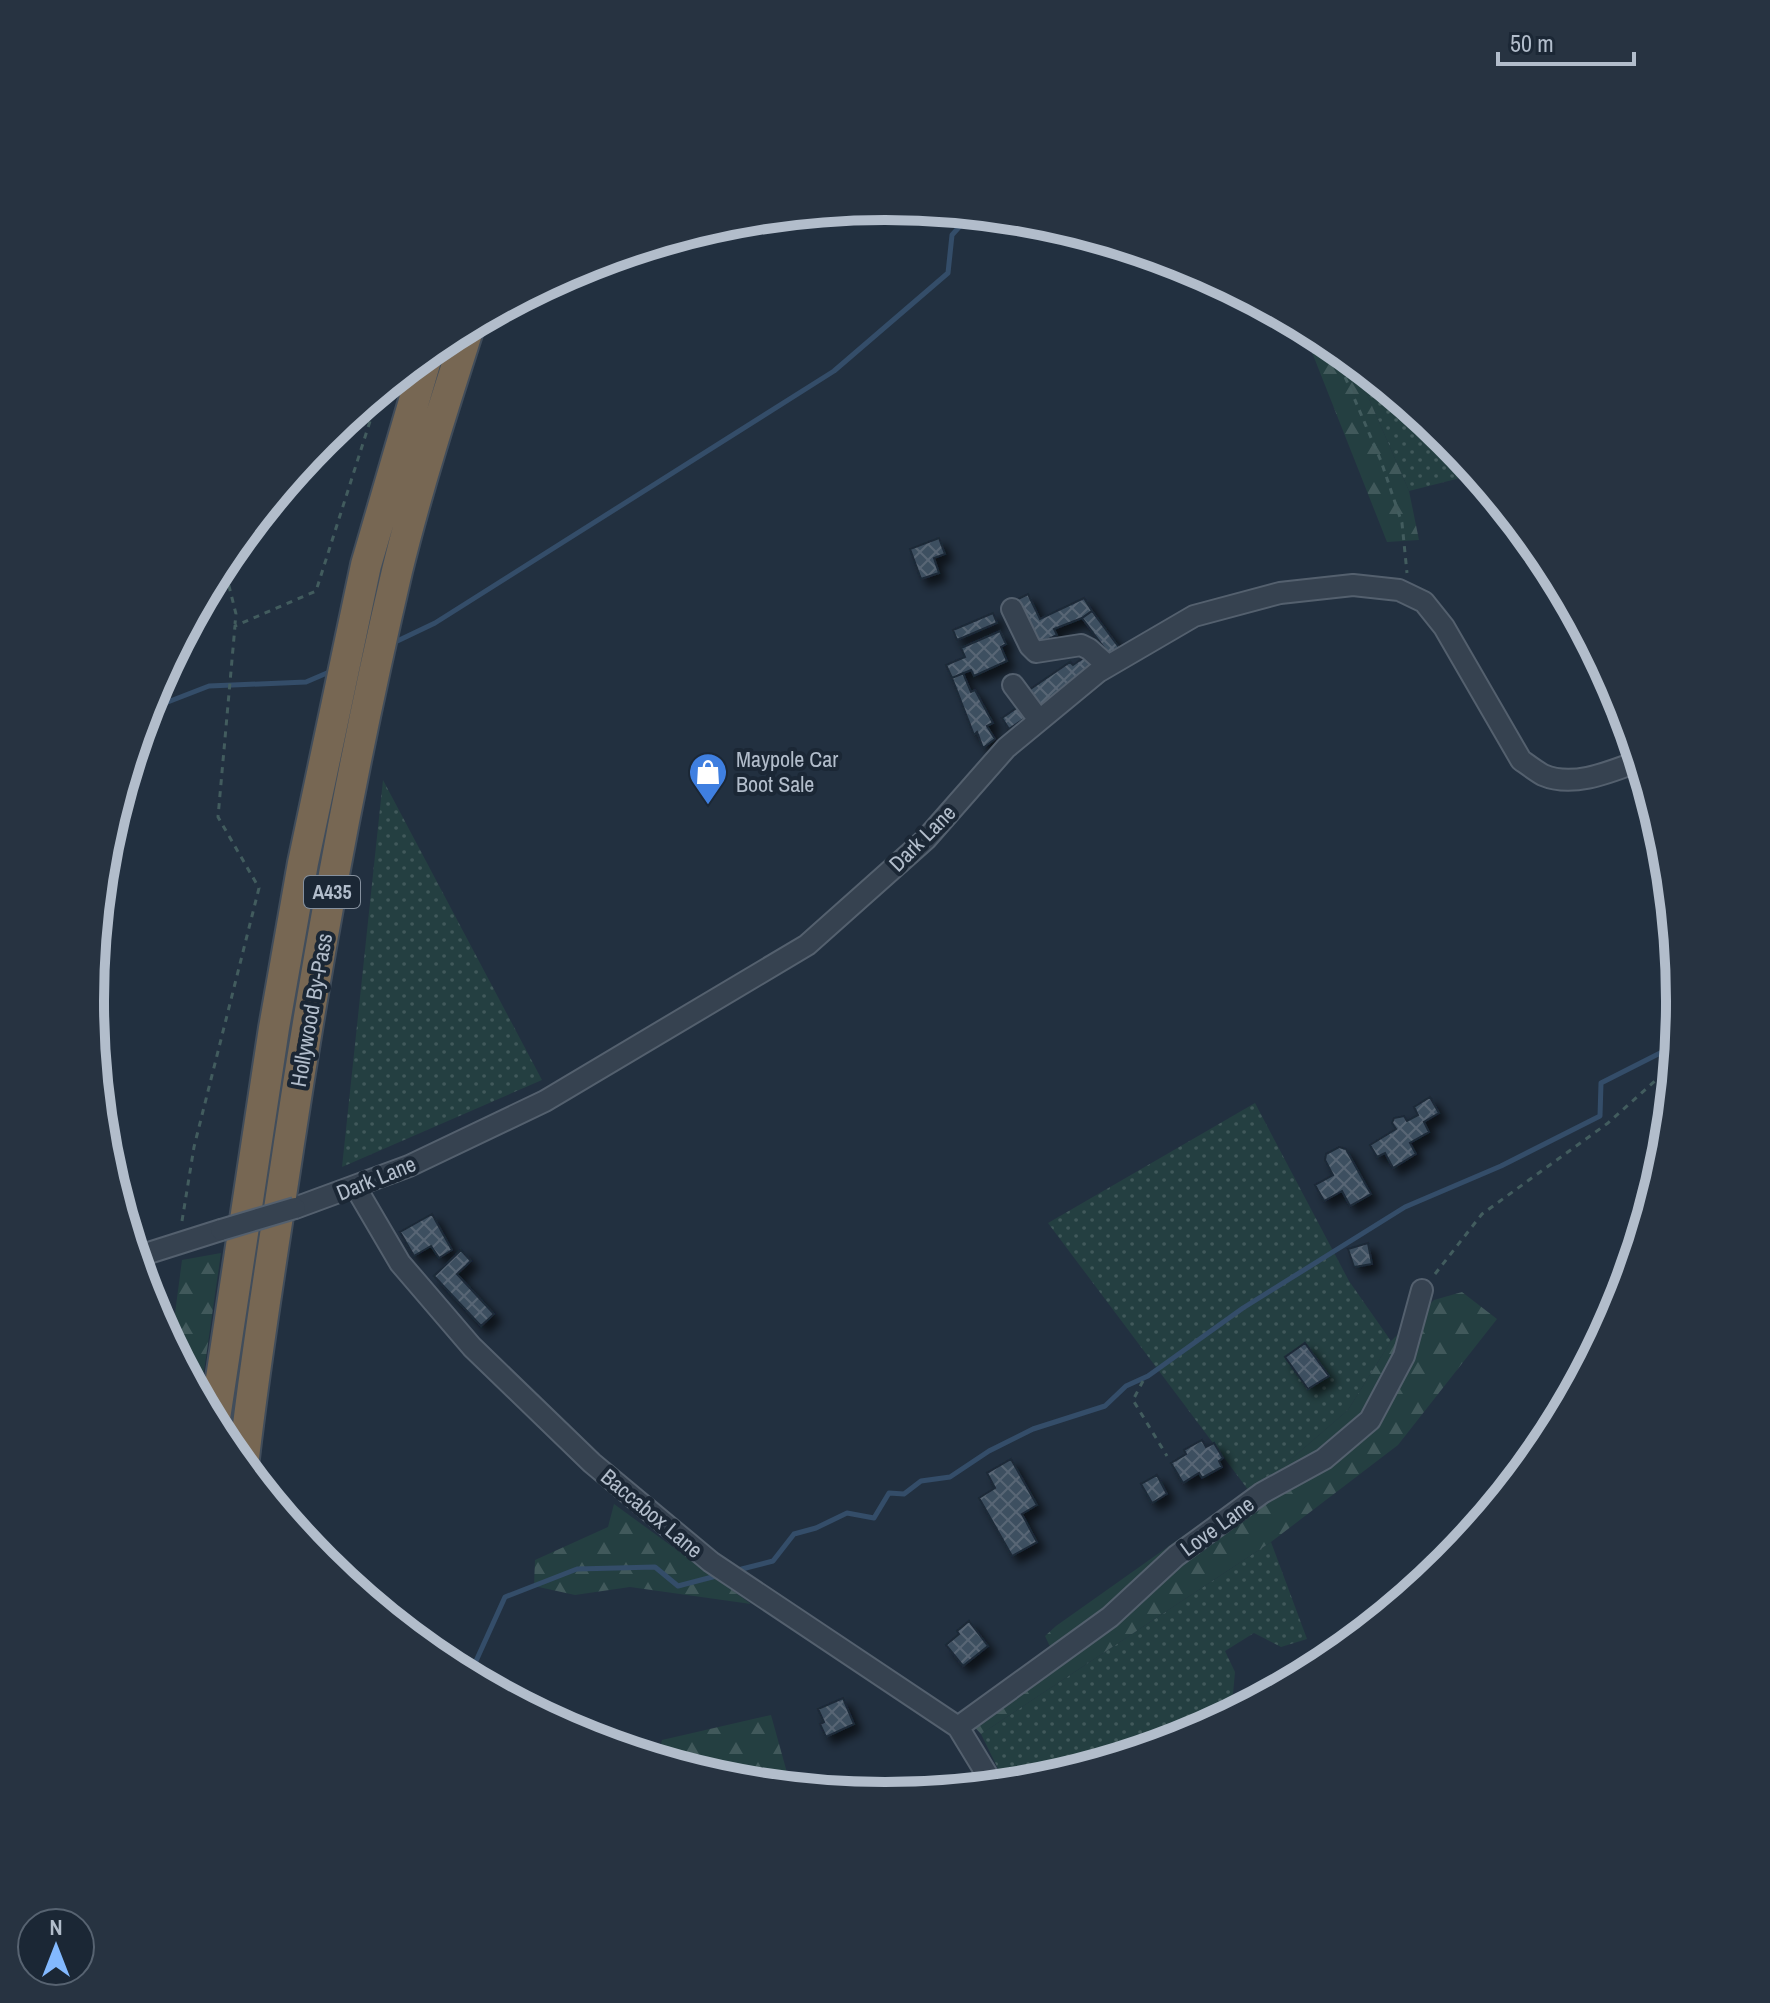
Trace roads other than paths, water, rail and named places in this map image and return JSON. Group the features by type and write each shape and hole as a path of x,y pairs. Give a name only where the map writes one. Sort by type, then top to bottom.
{"highway":[{"name":"Hollywood By-Pass","path":"245,1448 306,1033 336,870 398,570 431,444 463,344"},
{"name":"Hollywood By-Pass","path":"217,1405 274,1028 303,863 366,565 422,373"}],"street":[{"name":"Dark Lane","path":"145,1254 356,1188 409,1166 545,1101 807,945 926,839 1006,748 1108,666 1194,616 1280,593 1353,585 1399,590 1424,602 1444,627 1521,760 1543,775 1564,780 1594,776 1629,764"},
{"path":"1012,609 1036,652 1081,645 1108,666"},
{"path":"1013,685 1039,720"},
{"name":"Baccabox Lane","path":"356,1188 400,1263 451,1323 592,1463 711,1562 958,1727 988,1776"},
{"name":"Love Lane","path":"958,1727 1110,1617 1176,1556 1262,1493 1324,1459 1370,1420 1404,1356 1422,1290"}],"waterway":[{"path":"391,644 435,623 834,371 948,273 952,235 961,224"},
{"path":"163,704 209,686 306,682 334,670"},
{"path":"734,1571 773,1561 794,1534 816,1528 847,1513 874,1518 889,1493 904,1494 921,1481 950,1477 989,1451 1033,1429 1105,1406 1126,1386 1148,1376 1243,1308 1405,1207 1501,1166 1600,1116 1601,1083 1664,1051"},
{"path":"476,1661 505,1597 577,1569 655,1567 678,1586 720,1575"}],"place":[{"name":"Maypole Car Boot Sale","path":"708,806"}]}
